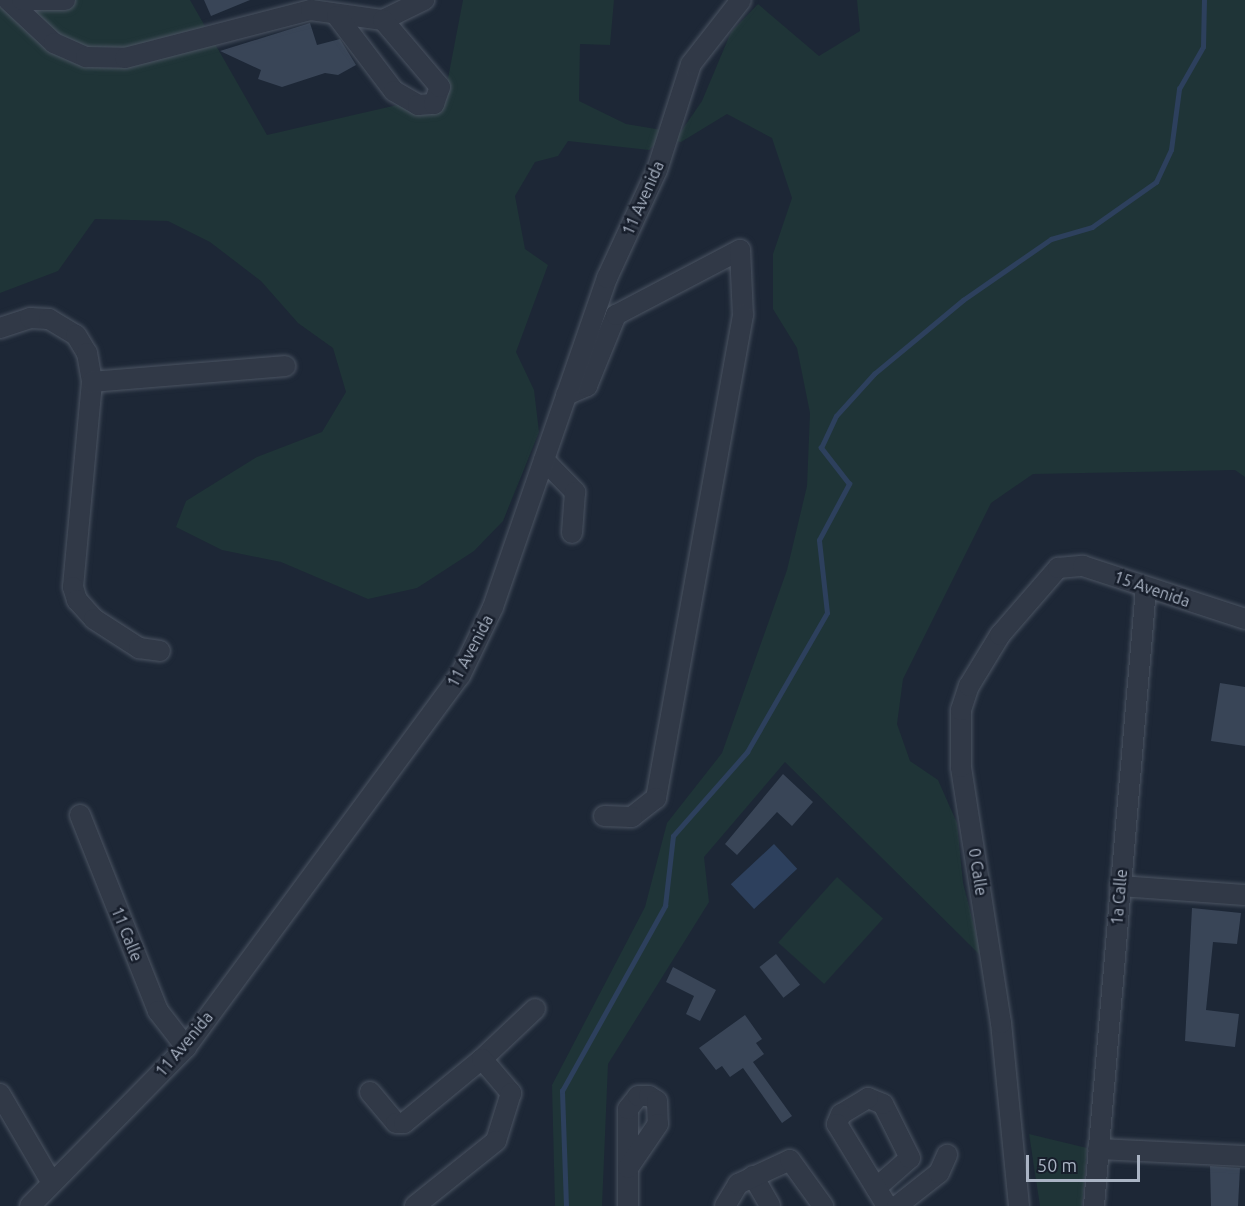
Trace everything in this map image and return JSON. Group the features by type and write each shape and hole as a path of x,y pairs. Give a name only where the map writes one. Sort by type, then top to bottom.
{"street":[{"path":"8,0 54,43 86,57 125,58 311,10 337,16 383,20 424,0"},
{"path":"22,0 65,0"},
{"name":"11 Avenida","path":"30,1206 186,1047 460,676 493,607 607,278 657,170 691,64 741,0"},
{"path":"337,16 394,92 418,105 434,104 440,87 383,20"},
{"path":"566,395 587,386 616,315 740,250 743,315 656,798 632,818 604,816"},
{"path":"0,328 30,318 59,323 82,343 92,382 73,587 77,600 94,620 139,648 159,651"},
{"path":"92,382 285,366"},
{"path":"544,460 575,492 572,533"},
{"name":"15 Avenida","path":"1058,568 1083,566 1245,619"},
{"name":"0 Calle","path":"1019,1206 1000,1023 961,768 961,710 982,662 1058,568"},
{"name":"1a Calle","path":"1094,1206 1146,588"},
{"name":"11 Calle","path":"80,815 158,1011 186,1047"},
{"path":"1120,886 1245,895"},
{"path":"370,1092 396,1123 404,1123 482,1059 535,1009"},
{"path":"415,1206 496,1142 511,1093 482,1059"},
{"path":"0,1094 52,1183"},
{"path":"1098,1149 1245,1156"},
{"path":"897,1206 939,1173 947,1155"},
{"path":"725,1206 730,1191 753,1176 790,1160 824,1206"},
{"path":"628,1168 628,1206"},
{"path":"753,1176 770,1206"},
{"path":"918,1206 924,1185"},
{"path":"876,1188 887,1206"}],"green space":[{"path":"0,0 190,0 267,135 445,94 463,0 614,0 610,45 580,44 579,101 626,124 680,133 702,101 731,32 758,4 819,56 860,31 857,0 1245,0 1245,477 1235,470 1033,474 991,503 903,679 897,724 910,761 938,780 957,823 963,883 982,957 785,762 704,857 709,902 608,1064 602,1206 555,1206 552,1085 645,907 667,823 722,753 787,570 807,486 810,413 797,348 773,309 773,254 792,198 772,138 727,114 681,142 661,139 649,150 568,141 558,156 535,162 515,196 525,249 548,265 516,352 534,390 539,432 503,521 474,551 417,588 368,599 281,562 222,550 176,527 186,501 257,457 322,432 346,392 333,348 298,323 261,281 210,242 168,221 95,219 58,271 0,293"},
{"path":"837,877 883,918 824,984 778,942"},
{"path":"1029,1134 1087,1148 1082,1206 1040,1206"}],"water":[{"path":"774,844 797,869 754,909 731,884"}],"building":[{"path":"204,0 250,0 211,16"},
{"path":"310,23 317,45 340,39 356,65 338,75 325,73 282,87 258,79 261,70 220,51"},
{"path":"1220,683 1245,687 1245,746 1211,741"},
{"path":"783,774 813,802 792,826 777,812 737,855 725,844"},
{"path":"1192,908 1241,913 1237,944 1213,942 1206,1010 1239,1014 1235,1047 1185,1041"},
{"path":"776,954 800,985 783,998 759,967"},
{"path":"673,967 716,990 700,1021 686,1014 694,996 666,982"},
{"path":"745,1015 762,1039 756,1043 764,1054 753,1062 792,1116 782,1123 743,1068 730,1077 722,1066 716,1070 699,1048"},
{"path":"1210,1166 1240,1168 1238,1206 1211,1206"}],"waterway":[{"path":"566,1206 562,1091 665,906 673,836 747,752 827,613 819,540 849,484 821,448 836,416 874,374 963,300 1051,239 1092,227 1156,182 1171,150 1179,89 1203,47 1204,0"}]}
